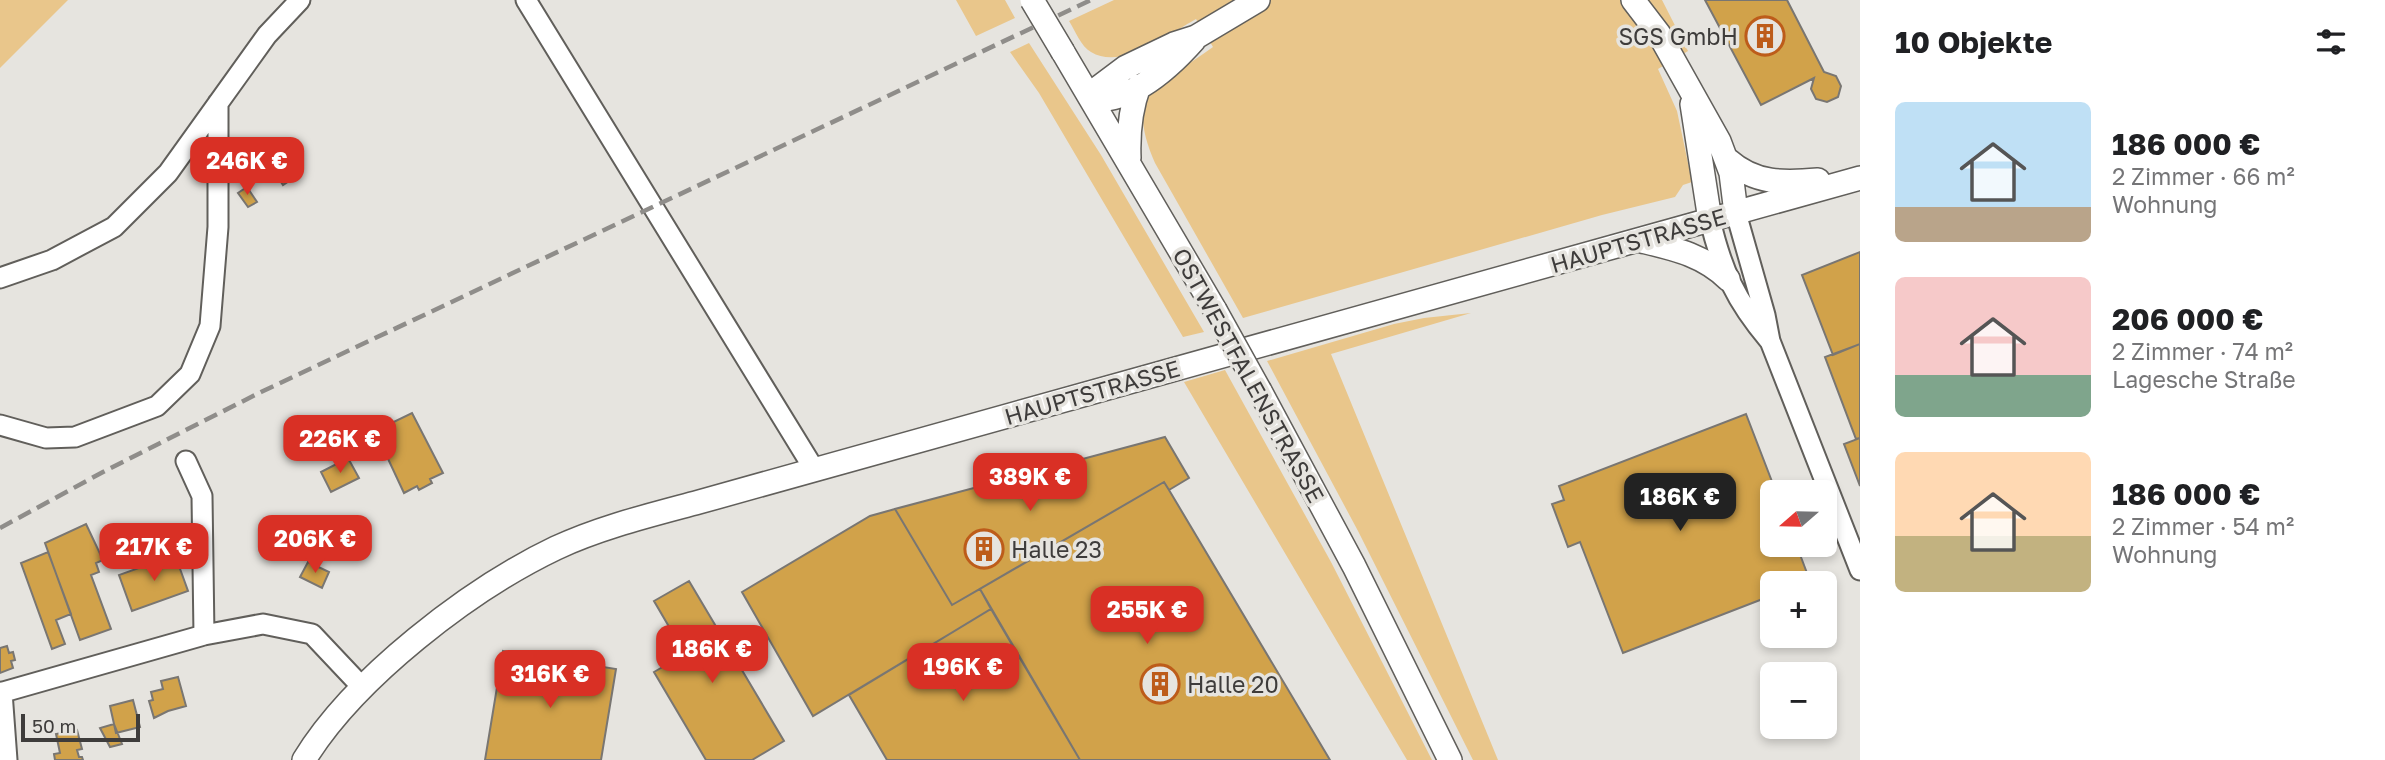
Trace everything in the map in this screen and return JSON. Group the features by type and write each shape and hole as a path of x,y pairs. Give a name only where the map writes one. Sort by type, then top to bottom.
{"main road":[{"name":"OSTWESTFALENSTRASSE","path":"1032,0 1129,161 1260,391 1348,554 1450,760"},
{"path":"1092,99 1098,88 1126,66 1196,37 1258,0"},
{"path":"1633,0 1659,34 1728,160 1736,213"},
{"path":"1092,99 1115,98 1139,86 1178,58 1196,37"},
{"path":"1063,52 1094,67 1107,69 1126,66"},
{"path":"1129,161 1128,131 1132,103 1139,86"},
{"path":"1689,91 1710,220"},
{"path":"1728,160 1738,169 1753,176 1779,182 1860,177"},
{"name":"HAUPTSTRASSE","path":"304,760 362,687 481,591 557,548 629,522 814,469 1860,177"},
{"path":"1639,240 1692,254 1712,265 1728,279"}],"street":[{"path":"0,278 52,260 114,227 169,173 267,35 300,0"},
{"path":"526,0 814,469"},
{"path":"0,425 46,438 75,437 157,406 190,374 210,326 218,227 218,103"},
{"path":"1736,213 1770,341 1860,570"},
{"path":"1710,220 1728,279 1747,313 1770,341"},
{"path":"186,461 202,496 204,635"},
{"path":"7,760 1,692 204,635 263,624 312,634 362,687"}],"shaded area":[{"path":"0,0 68,0 0,68"},
{"path":"956,0 1005,0 1015,18 976,36"},
{"path":"1114,0 1662,0 1688,51 1658,69 1677,111 1692,182 1683,185 1675,197 1602,215 1243,318 1155,163 1146,138 1143,118 1145,103 1152,91 1213,47 1196,19 1131,54 1103,57 1091,52 1081,42 1069,21"},
{"path":"1029,43 1101,155 1204,332 1183,337 1039,93 1010,52"},
{"path":"1471,313 1331,354 1498,760 1473,760 1358,531 1267,361 1394,324"},
{"path":"1225,370 1331,562 1432,760 1407,760 1184,382"}],"building":[{"name":"SGS GmbH","path":"1705,0 1787,0 1824,72 1836,76 1841,86 1838,97 1827,102 1816,99 1811,89 1814,78 1761,105"},
{"path":"256,140 274,166 266,172 259,162 248,169 255,179 247,184 229,159"},
{"path":"283,165 292,179 283,185 274,171"},
{"path":"247,187 257,202 248,207 238,193"},
{"path":"1860,252 1860,344 1833,355 1802,275"},
{"path":"1860,344 1860,438 1856,439 1825,357"},
{"path":"412,413 443,473 430,479 432,483 419,490 417,486 404,493 375,431"},
{"path":"1746,414 1771,480 1760,480 1760,557 1801,557 1806,571 1760,571 1760,600 1623,653 1580,542 1568,547 1552,504 1564,500 1559,486"},
{"name":"Halle 23","path":"1165,437 1189,478 1169,490 1164,482 952,605 895,509"},
{"path":"1860,438 1860,486 1844,444"},
{"path":"348,458 359,478 331,492 321,472"},
{"name":"Halle 20","path":"1164,482 1330,760 1080,760 980,589"},
{"path":"895,509 952,605 980,589 991,609 813,716 742,592 870,516"},
{"path":"86,524 103,560 96,563 99,572 91,575 111,629 80,640 45,543"},
{"path":"48,552 71,614 56,620 65,644 52,649 21,563"},
{"path":"175,555 188,591 132,611 119,575"},
{"path":"308,562 329,572 322,588 300,577"},
{"path":"689,581 784,741 752,760 706,760 654,672 685,654 654,601"},
{"path":"991,609 1080,760 887,760 849,695"},
{"path":"7,646 9,653 13,652 13,668 0,673 0,648"},
{"path":"503,651 616,669 601,760 485,760"},
{"path":"178,677 186,706 154,718 149,701 153,700 151,692 163,689 161,681"},
{"path":"133,700 140,727 116,733 110,706"},
{"path":"114,724 122,744 110,747 100,728"},
{"path":"77,730 82,749 77,750 83,760 55,760 54,754 60,753 56,734"}],"railway":[{"path":"0,528 261,392 1091,0"}],"place":[{"name":"SGS GmbH","path":"1765,36"},
{"name":"Halle 23","path":"984,549"},
{"name":"Halle 20","path":"1160,684"}]}
